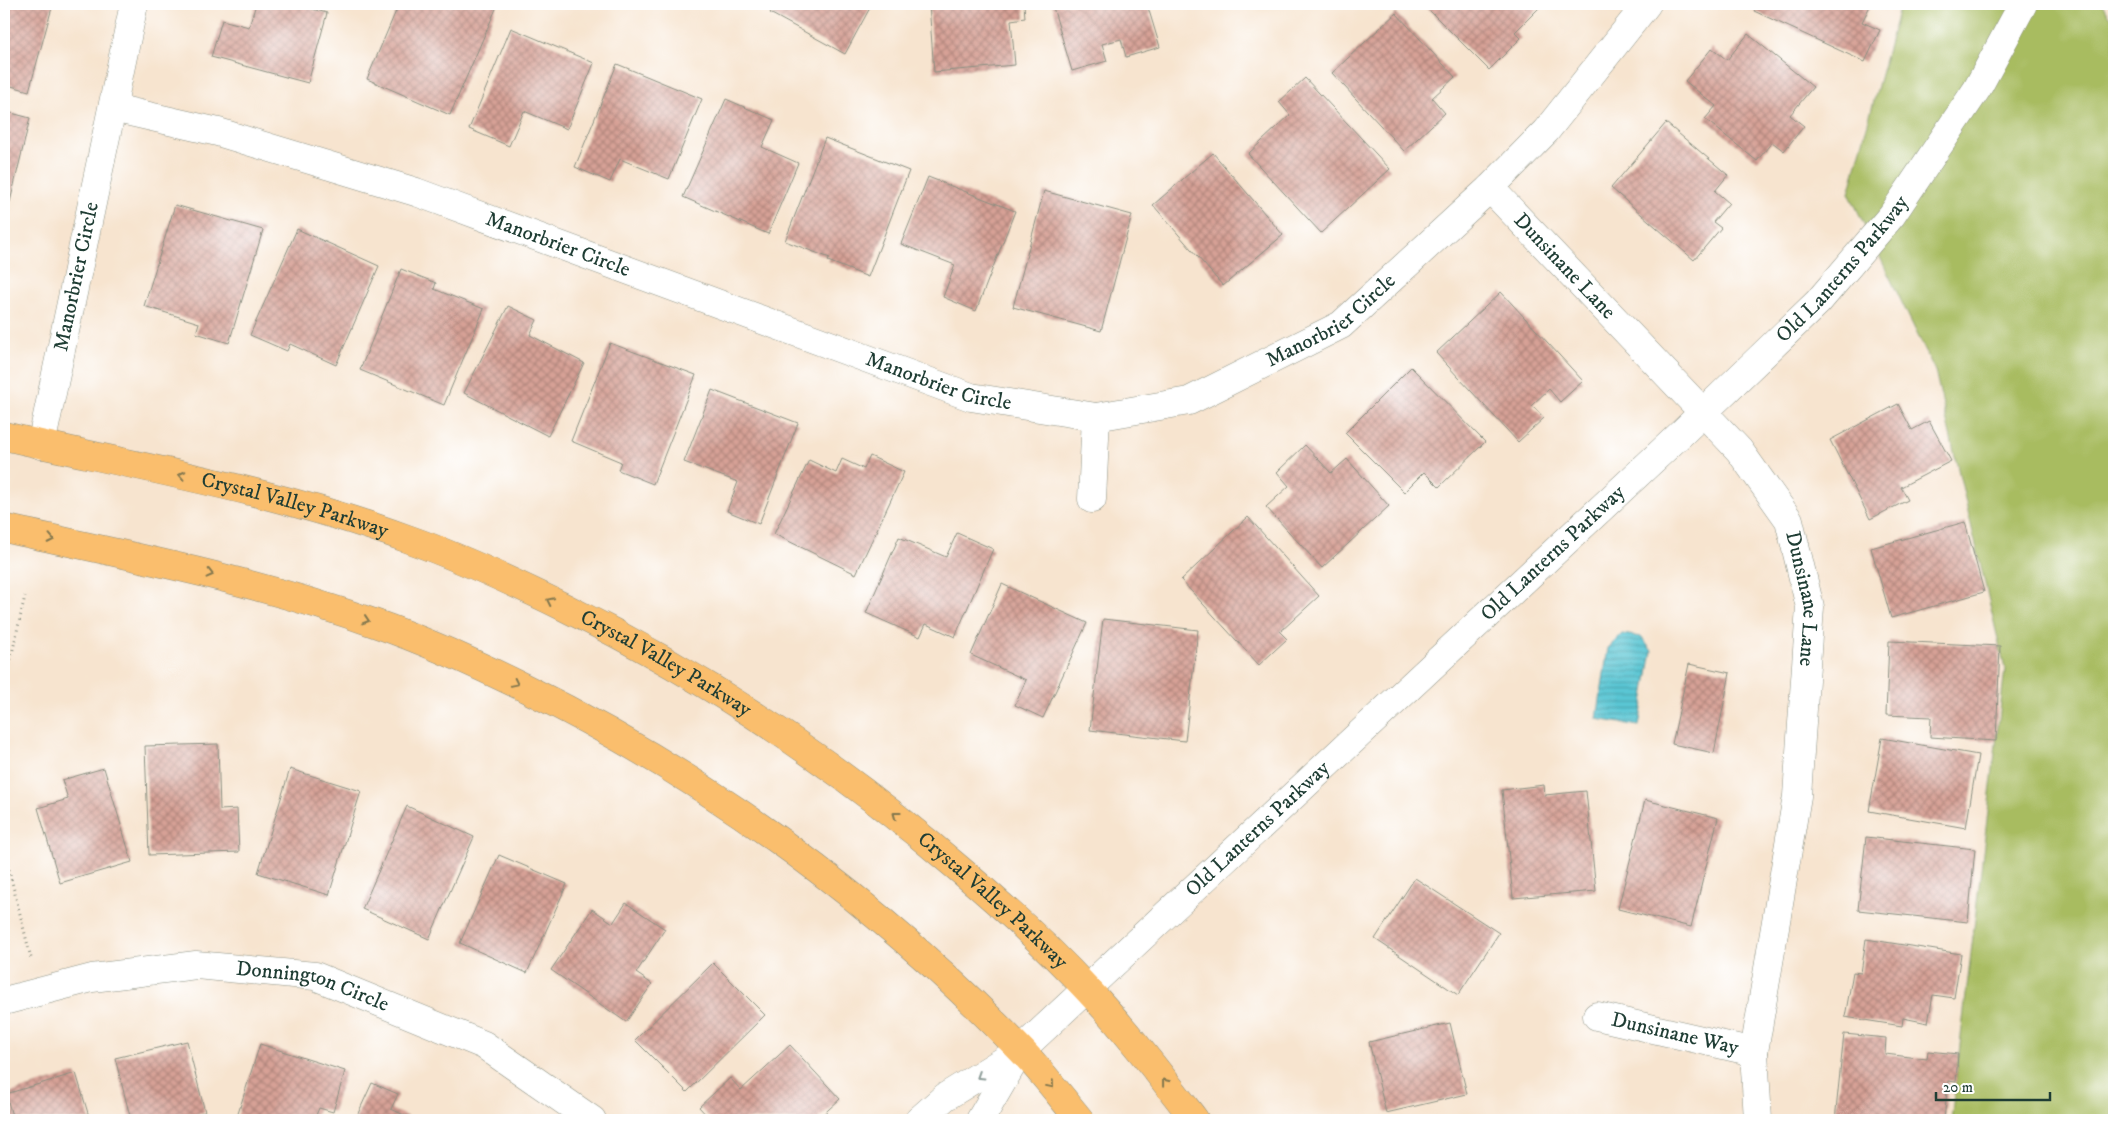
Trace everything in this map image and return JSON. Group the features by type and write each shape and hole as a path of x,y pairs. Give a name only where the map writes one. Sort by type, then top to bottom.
{"main road":[{"name":"Crystal Valley Parkway","path":"4,436 295,502 408,539 497,574 603,627 702,681 815,755 914,830 1003,906 1088,989 1195,1120"},
{"path":"4,528 179,566 270,589 377,624 461,657 562,706 656,758 764,829 850,894 942,973 1022,1050 1080,1120"}],"street":[{"name":"Manorbrier Circle","path":"41,445 134,4"},
{"name":"Manorbrier Circle","path":"112,108 218,132 416,192 971,397 1096,418 1189,401 1341,325 1490,188 1546,131 1647,4"},
{"name":"Old Lanterns Parkway","path":"919,1120 945,1097 1022,1050 1818,302 1892,216 1977,88 2023,4"},
{"name":"Dunsinane Lane","path":"1490,188 1739,450 1789,520 1810,607 1798,796 1754,1052 1758,1120"},
{"path":"1092,499 1096,418"},
{"name":"Donnington Circle","path":"4,1001 92,978 196,965 315,976 484,1045 592,1120"},
{"name":"Dunsinane Way","path":"1597,1016 1754,1052"},
{"name":"Old Lanterns Parkway","path":"980,1120 1022,1050"}],"path":[{"path":"4,688 24,596"},
{"path":"4,850 32,959"}],"green space":[{"path":"1900,4 2101,4 2114,21 2114,1120 1951,1120 2005,669 1935,371 1849,193"}],"water":[{"path":"1622,634 1641,637 1652,651 1639,726 1597,719 1608,648"}],"building":[{"path":"4,4 53,4 29,91 4,84"},
{"path":"256,4 294,4 327,13 308,83 211,57 222,20 249,27"},
{"path":"399,4 498,4 450,115 367,79"},
{"path":"776,4 872,4 845,54 770,13"},
{"path":"929,4 1024,4 1025,18 1011,20 1015,65 934,72"},
{"path":"1052,4 1147,4 1160,47 1126,57 1121,39 1102,44 1107,61 1072,71"},
{"path":"1423,4 1543,4 1515,32 1521,38 1489,70"},
{"path":"1758,4 1871,4 1862,22 1880,30 1865,62 1754,11"},
{"path":"1396,13 1455,77 1432,98 1445,113 1404,151 1332,73"},
{"path":"511,28 594,63 567,129 524,111 509,146 469,129"},
{"path":"1748,34 1813,87 1790,115 1804,126 1784,151 1772,142 1757,161 1705,119 1716,106 1685,81 1712,48 1727,60"},
{"path":"617,64 702,99 669,179 620,159 610,182 575,167"},
{"path":"1305,78 1390,169 1321,233 1248,154 1290,115 1279,102"},
{"path":"726,99 774,120 762,147 798,163 768,234 683,197"},
{"path":"4,111 30,118 10,202 4,201"},
{"path":"1666,123 1728,175 1715,191 1729,203 1713,222 1721,228 1694,260 1611,188"},
{"path":"825,138 909,171 868,277 828,261 830,258 785,241"},
{"path":"1213,153 1283,235 1223,286 1153,205"},
{"path":"928,177 1015,211 976,311 943,297 955,265 901,244"},
{"path":"1044,191 1132,215 1101,331 1013,307"},
{"path":"175,205 263,230 229,343 196,333 199,323 144,306"},
{"path":"297,229 379,266 336,365 290,344 287,351 250,335"},
{"path":"401,269 436,283 434,289 484,309 444,405 360,370"},
{"path":"1501,292 1583,381 1560,402 1549,389 1532,405 1544,418 1518,442 1436,353"},
{"path":"508,306 537,320 530,335 584,363 548,436 464,393"},
{"path":"610,343 696,375 653,484 618,470 621,462 571,441"},
{"path":"1411,367 1485,442 1439,487 1424,472 1404,492 1345,433"},
{"path":"712,390 798,423 759,524 727,511 738,482 684,462"},
{"path":"1898,404 1912,430 1929,421 1951,461 1901,487 1908,500 1870,519 1830,440"},
{"path":"1305,445 1331,473 1347,459 1389,506 1322,568 1266,507 1289,486 1277,472"},
{"path":"870,456 904,472 856,574 774,534 809,460 836,473 842,459 864,469"},
{"path":"1248,517 1319,596 1280,632 1287,639 1259,665 1181,580"},
{"path":"1965,522 1984,592 1891,618 1871,548"},
{"path":"957,533 993,549 955,637 926,624 920,637 866,613 899,537 946,557"},
{"path":"1002,584 1087,623 1043,718 1015,705 1026,680 971,655"},
{"path":"1103,619 1198,630 1185,741 1090,730"},
{"path":"1889,641 2000,646 1996,741 1930,737 1931,717 1886,715"},
{"path":"1689,664 1730,673 1714,753 1672,744"},
{"path":"1882,738 1978,755 1966,828 1869,811"},
{"path":"218,744 220,810 237,809 239,852 149,855 145,746"},
{"path":"104,768 132,862 60,883 38,808 68,799 62,780"},
{"path":"290,769 361,791 329,895 258,873"},
{"path":"1544,785 1545,795 1586,791 1596,891 1513,898 1502,790"},
{"path":"1645,800 1718,818 1691,927 1618,909"},
{"path":"407,806 474,837 429,939 362,909"},
{"path":"1866,837 1975,849 1968,922 1858,910"},
{"path":"499,855 567,884 527,973 460,943"},
{"path":"1415,878 1499,933 1458,995 1375,939"},
{"path":"626,903 665,929 636,973 652,984 626,1022 551,970 592,909 613,923"},
{"path":"1866,939 1961,954 1954,998 1933,995 1928,1023 1903,1018 1902,1026 1845,1017 1853,972 1861,973"},
{"path":"713,963 765,1015 687,1092 635,1040"},
{"path":"1450,1023 1467,1094 1386,1113 1369,1042"},
{"path":"1844,1034 1886,1038 1885,1054 1927,1059 1928,1051 1958,1054 1956,1082 1948,1081 1944,1120 1835,1120"},
{"path":"187,1041 205,1112 174,1120 131,1120 115,1058"},
{"path":"260,1044 345,1071 333,1112 319,1108 314,1120 236,1120"},
{"path":"790,1045 840,1099 817,1120 711,1120 699,1107 730,1078 741,1090"},
{"path":"76,1073 90,1120 13,1120 6,1094"},
{"path":"372,1083 398,1094 391,1109 415,1120 355,1120"}]}
